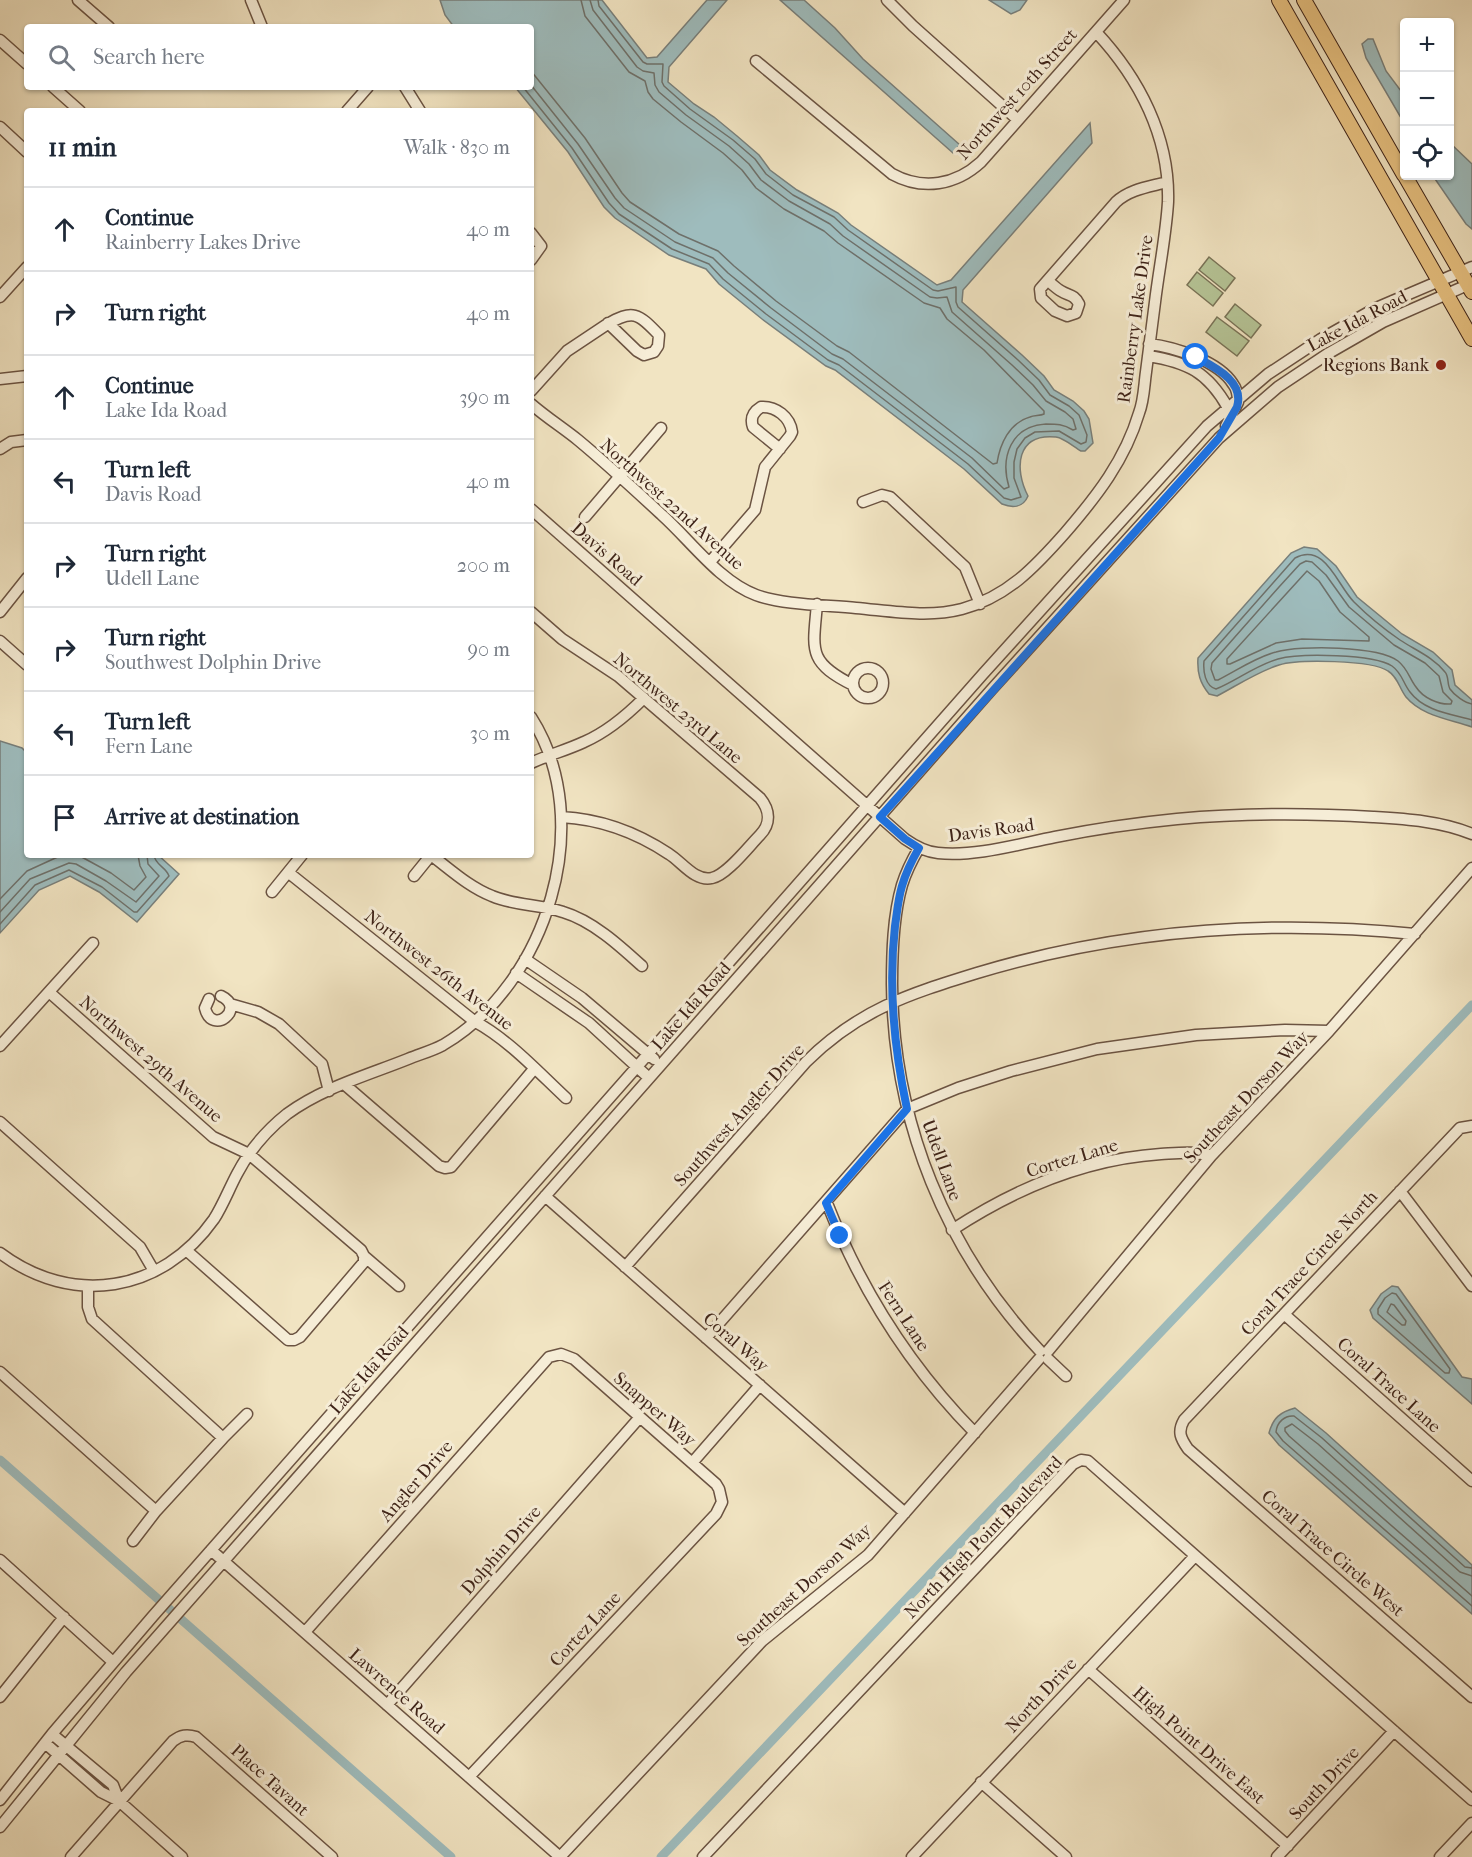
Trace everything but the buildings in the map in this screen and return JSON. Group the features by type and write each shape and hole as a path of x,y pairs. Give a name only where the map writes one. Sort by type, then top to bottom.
{"main road":[{"path":"1279,0 1472,339"},
{"path":"1304,0 1400,166"},
{"path":"1408,180 1466,270 1471,287"}],"street":[{"path":"78,0 106,24"},
{"path":"250,0 261,24"},
{"path":"887,0 1018,120"},
{"name":"Northwest 10th Street","path":"756,61 892,174 909,182 945,183 972,170 981,162 1124,0"},
{"name":"Rainberry Lake Drive","path":"980,604 1009,588 1030,572 1103,487 1125,450 1141,409 1168,202 1167,182 1163,151 1147,105 1128,69 1096,32"},
{"path":"0,40 24,61"},
{"path":"56,90 77,108"},
{"path":"350,108 365,90"},
{"path":"407,90 418,108"},
{"path":"0,127 24,149"},
{"path":"0,146 9,136"},
{"path":"1048,281 1122,197 1133,191 1167,182"},
{"path":"534,237 541,246 534,256"},
{"path":"0,297 24,270"},
{"name":"Lake Ida Road","path":"0,1800 52,1734 153,1616 1051,598 1186,449 1238,398 1294,355 1348,322 1395,298 1466,270"},
{"name":"Lake Ida Road","path":"0,1827 164,1629 1046,628 1219,438 1278,387 1314,362 1383,322 1446,294 1471,287"},
{"path":"534,388 567,351 608,323 622,316 635,314 659,335 658,346 654,352 644,355 608,323"},
{"path":"1149,344 1176,349 1196,357 1233,382 1238,398 1233,414 1219,438"},
{"path":"1148,356 1175,360 1200,374 1218,389 1228,408"},
{"path":"0,379 24,376"},
{"name":"Northwest 22nd Avenue","path":"534,406 620,477 735,584 758,596 771,600 915,614 935,614 980,604"},
{"path":"585,517 662,428"},
{"path":"2,447 18,440 24,440"},
{"path":"710,562 755,510 762,474 780,449"},
{"path":"862,502 882,495 890,497 960,561 968,573 980,604"},
{"name":"Davis Road","path":"534,512 867,806 919,848 939,853 971,852 1111,827 1178,819 1256,814 1393,818 1457,828 1472,834"},
{"path":"0,612 24,582"},
{"path":"1046,628 1045,612 1051,598"},
{"path":"817,604 813,644 816,657 839,678 853,685"},
{"name":"Northwest 23rd Lane","path":"534,615 562,639 618,675 760,798 767,808 768,821 763,832 724,872 715,878 702,878 664,850 634,834 591,820 561,817"},
{"path":"0,641 24,662"},
{"path":"534,762 603,732 644,698"},
{"path":"0,1253 30,1273 48,1280 88,1286 126,1282 153,1271 186,1250 202,1233 215,1217 249,1154 268,1131 285,1116 303,1103 344,1084 441,1046 492,1004 525,960 539,931 548,908 558,864 561,817 559,793 549,755 534,723"},
{"name":"Udell Lane","path":"919,848 907,870 897,908 894,940 892,1002 896,1051 907,1109 926,1170 952,1230 988,1289 1043,1355 1066,1376"},
{"path":"272,892 300,858"},
{"path":"414,876 429,858"},
{"path":"435,858 465,881 488,894 512,903 565,912 607,937 642,966"},
{"name":"Southeast Dorson Way","path":"560,1857 762,1641 863,1559 1043,1355 1211,1156 1329,1031 1472,868"},
{"name":"Northwest 26th Avenue","path":"289,873 474,1021 488,1028 566,1098"},
{"name":"Southwest Angler Drive","path":"626,1267 823,1045 856,1021 892,1002 1000,966 1091,945 1147,936 1216,929 1286,926 1333,927 1415,934"},
{"path":"0,1046 93,943"},
{"path":"525,960 582,998 660,1065"},
{"path":"516,973 589,1023 649,1078"},
{"name":"Northwest 29th Avenue","path":"49,992 213,1137 249,1154 361,1250 364,1256 399,1286"},
{"path":"221,996 230,1004 258,1012 279,1024 322,1064 329,1091"},
{"path":"209,999 206,1012 214,1020 225,1018 230,1012 230,1004"},
{"path":"706,1338 907,1109 958,1088 1011,1071 1097,1049 1196,1035 1284,1030 1329,1031"},
{"path":"344,1084 439,1166 445,1168 451,1167 534,1069"},
{"path":"0,1122 140,1247 153,1271"},
{"name":"Coral Trace Circle North","path":"1179,1430 1184,1420 1460,1128 1471,1125"},
{"name":"Cortez Lane","path":"952,1230 1010,1195 1037,1183 1092,1165 1149,1155 1200,1152 1211,1156"},
{"path":"1400,1191 1472,1286"},
{"name":"Coral Way","path":"545,1196 905,1513"},
{"name":"Fern Lane","path":"826,1203 855,1268 891,1331 934,1389 975,1433"},
{"path":"186,1250 288,1340 300,1337 364,1262 364,1256"},
{"path":"88,1286 88,1307 92,1319 223,1438"},
{"name":"Coral Trace Lane","path":"1284,1314 1472,1481"},
{"name":"Snapper Way","path":"555,1355 574,1359 640,1417 716,1484 722,1496 722,1502"},
{"name":"Angler Drive","path":"305,1632 543,1362 555,1355"},
{"path":"0,1372 156,1511"},
{"path":"692,1463 760,1385"},
{"path":"133,1541 156,1511 247,1414"},
{"name":"Dolphin Drive","path":"387,1705 640,1417"},
{"name":"Coral Trace Circle West","path":"1179,1430 1188,1449 1472,1697"},
{"name":"North High Point Boulevard","path":"703,1857 1073,1464 1081,1460 1088,1461 1472,1800"},
{"name":"Cortez Lane","path":"469,1777 716,1514 722,1502"},
{"name":"Lawrence Road","path":"212,1550 560,1857"},
{"name":"North Drive","path":"912,1857 1195,1556"},
{"path":"0,1560 113,1662"},
{"path":"0,1697 64,1617"},
{"name":"High Point Drive East","path":"1088,1669 1288,1846"},
{"name":"South Drive","path":"1277,1857 1394,1731"},
{"path":"52,1734 113,1785 119,1801"},
{"name":"Place Tavant","path":"119,1801 173,1741 184,1735 196,1737 332,1857"},
{"path":"45,1743 101,1792 119,1801 182,1857"},
{"path":"981,1782 1066,1857"},
{"path":"71,1857 119,1801"},
{"path":"1440,1857 1472,1823"}],"green space":[{"path":"1209,257 1235,278 1225,291 1199,270"},
{"path":"1197,272 1223,293 1213,306 1187,285"},
{"path":"1235,304 1261,325 1251,338 1225,317"},
{"path":"1217,317 1249,341 1237,356 1206,332"}],"water":[{"path":"440,0 602,0 647,58 657,57 707,0 727,0 669,67 668,82 737,136 759,155 770,170 797,190 838,213 851,225 937,285 951,280 1090,123 1092,143 963,290 962,302 1044,376 1054,390 1073,401 1084,411 1089,419 1093,443 1085,451 1081,451 1056,437 1043,437 1033,441 1026,447 1020,464 1028,496 1023,503 1017,506 1002,504 964,469 835,370 826,366 762,319 719,284 706,269 669,255 615,218 604,207 568,152 517,90 534,90 534,24 452,24 445,15"},
{"path":"780,0 804,0 835,28 863,59 960,145 953,153"},
{"path":"989,0 1027,0 1020,10 1011,14"},
{"path":"1368,39 1373,39 1386,71 1400,90 1400,116 1366,58 1362,44"},
{"path":"1454,147 1472,164 1472,229 1466,224 1436,180 1454,180"},
{"path":"1304,547 1317,549 1336,566 1357,597 1402,634 1433,652 1452,670 1455,685 1472,700 1472,727 1420,709 1406,697 1391,673 1380,667 1367,665 1335,662 1288,663 1264,671 1217,696 1209,694 1200,678 1198,658 1291,553"},
{"path":"0,741 24,750 24,858 161,858 179,874 137,922 99,892 70,876 39,890 0,933"},
{"path":"1392,1286 1398,1287 1462,1377 1472,1379 1472,1404 1373,1318 1370,1310 1381,1294"},
{"path":"1295,1408 1326,1433 1472,1565 1472,1614 1279,1445 1269,1433 1271,1428 1278,1416"}],"waterway":[{"path":"661,1857 1472,1005"},
{"path":"0,1460 451,1857"}],"place":[{"name":"Regions Bank","path":"1441,365"}],"route":[{"path":"840,1236 826,1203 907,1109 896,1051 892,973 901,887 919,848 911,844 880,817 1219,438 1237,407 1236,390 1233,382 1221,372 1196,357"}]}
